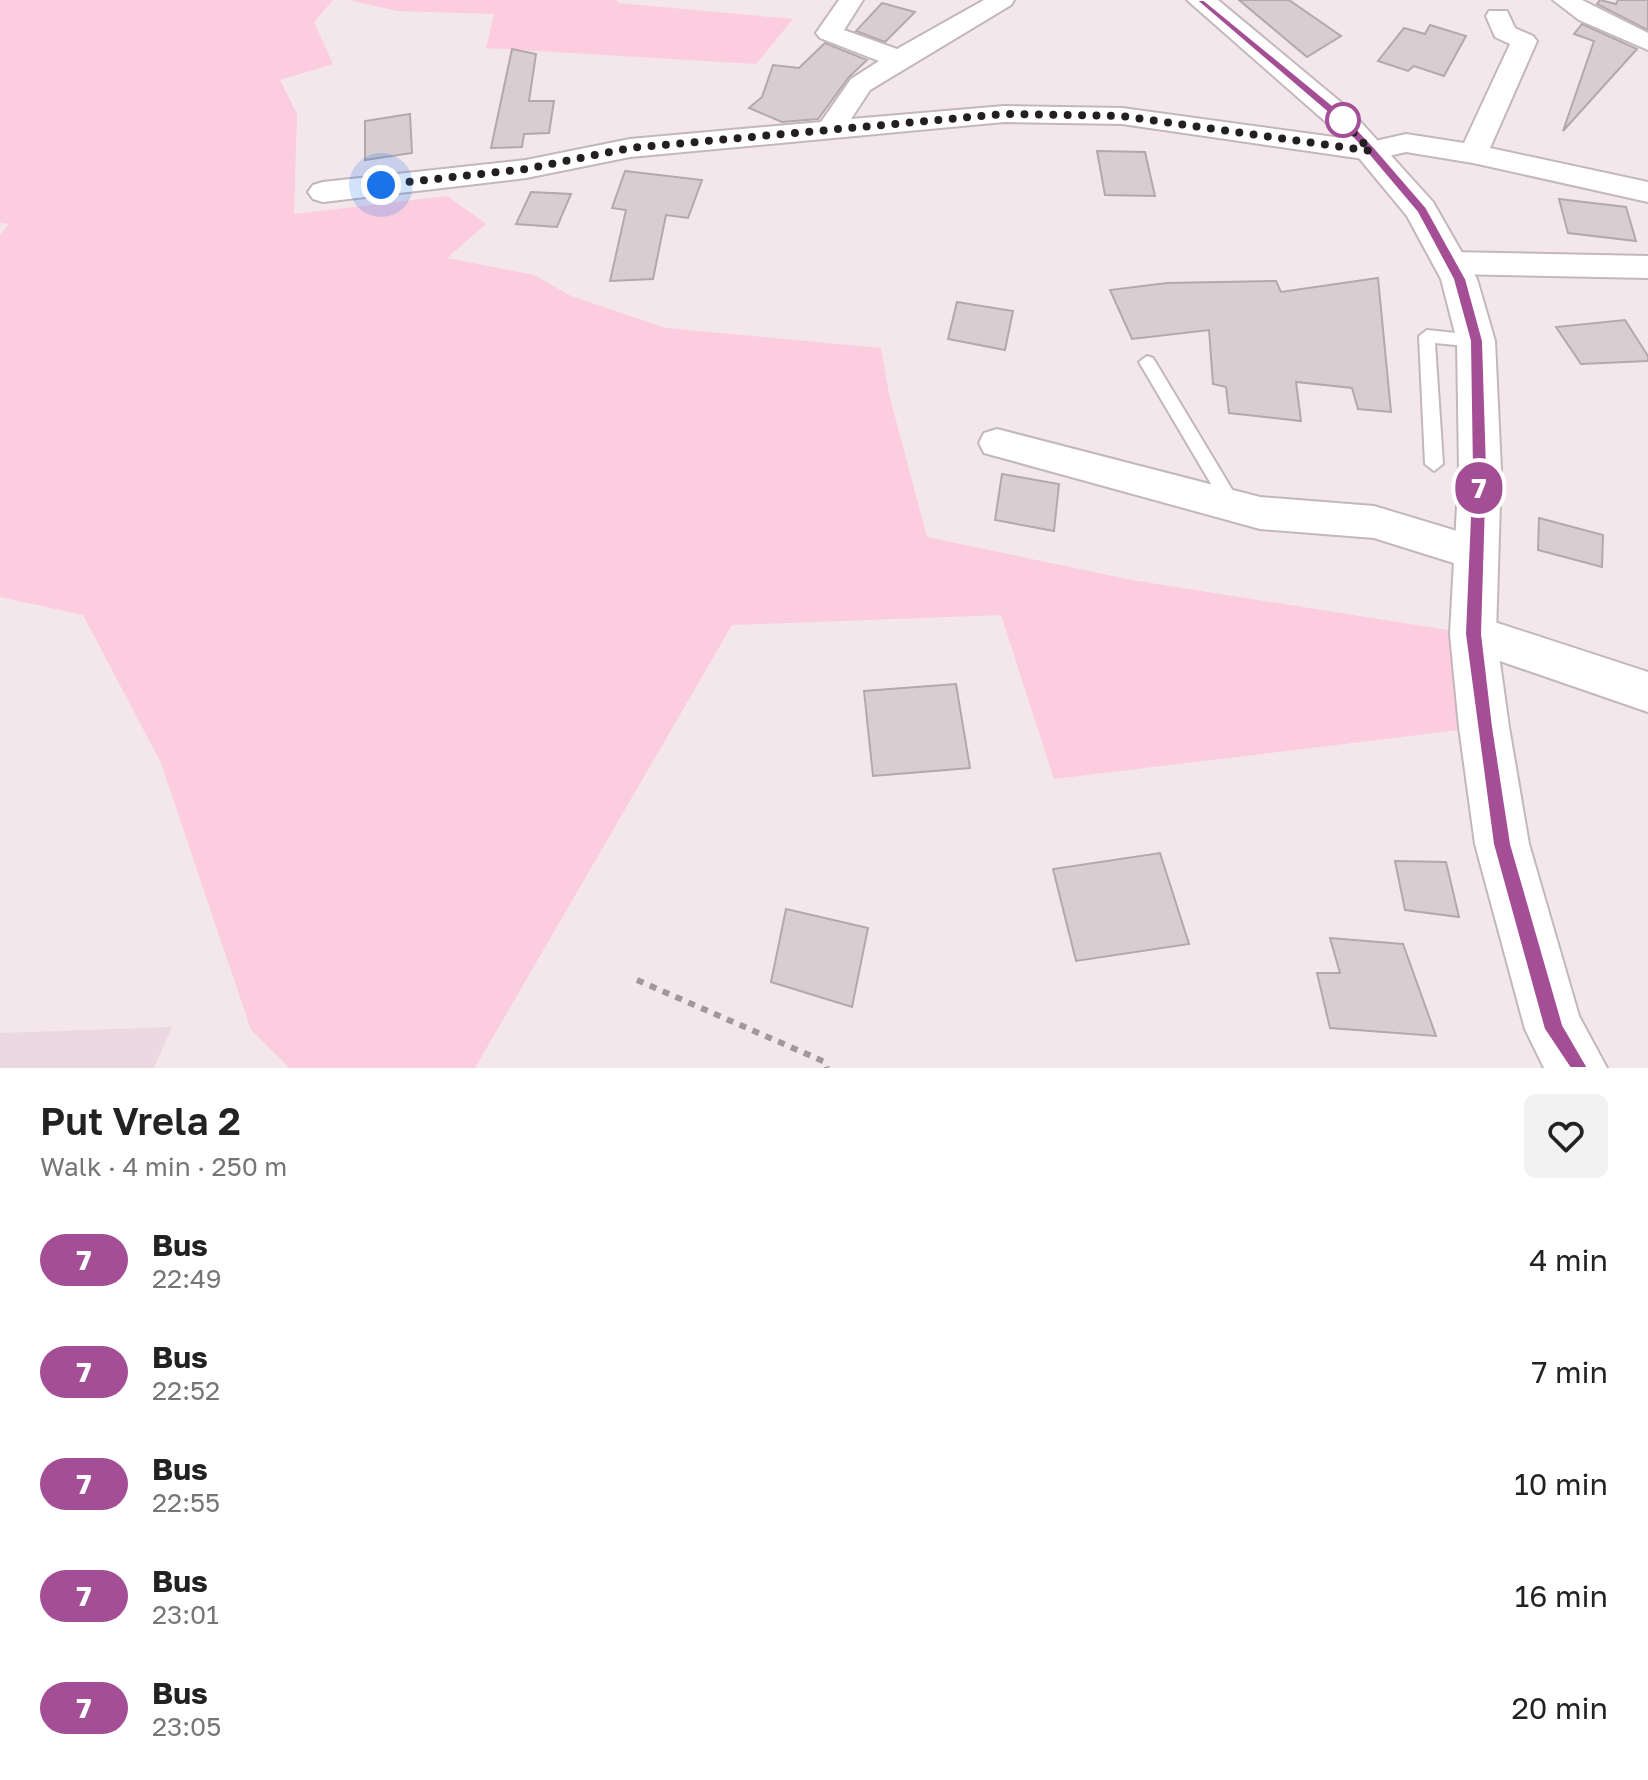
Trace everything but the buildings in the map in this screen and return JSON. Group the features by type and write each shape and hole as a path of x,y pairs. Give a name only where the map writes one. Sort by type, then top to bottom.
{"main road":[{"path":"1201,0 1338,116 1371,151 1421,210 1459,279 1476,341 1480,470 1473,634 1502,844 1554,1029 1577,1068"}],"street":[{"path":"851,0 829,33 899,59"},
{"path":"831,128 860,85 1002,0"},
{"path":"1565,0 1588,15 1648,42"},
{"path":"1473,154 1524,41 1504,32 1498,16"},
{"path":"323,192 526,169 630,148 1004,114 1122,116 1371,151 1406,143 1646,188"},
{"path":"1451,263 1648,267"},
{"path":"997,443 1260,513 1374,522 1476,553"},
{"path":"1473,634 1648,692"}],"lane":[{"path":"1434,464 1427,336 1476,341"},
{"path":"1147,362 1233,506"}],"path":[{"path":"637,980 825,1062 827,1068"}],"shaded area":[{"path":"0,0 333,0 314,22 333,64 280,80 297,114 294,214 447,196 486,224 447,258 534,275 571,296 666,328 881,348 889,394 927,537 1132,580 1473,634 1484,727 1054,779 1001,615 732,625 475,1068 290,1068 251,1030 161,763 83,615 0,597 0,235 9,224 0,223"},
{"path":"350,0 616,0 618,3 793,19 756,64 486,48 494,14 397,11"},
{"path":"172,1027 154,1068 0,1068 0,1033"}],"bus line":[{"name":"7","path":"1201,0 1338,116 1371,151 1421,210 1459,279 1476,341 1480,470 1473,634 1484,727 1502,844 1554,1029 1577,1068"}],"route":[{"path":"381,185 526,169 630,148 1004,114 1122,116 1371,151 1338,116 1343,120"}]}
